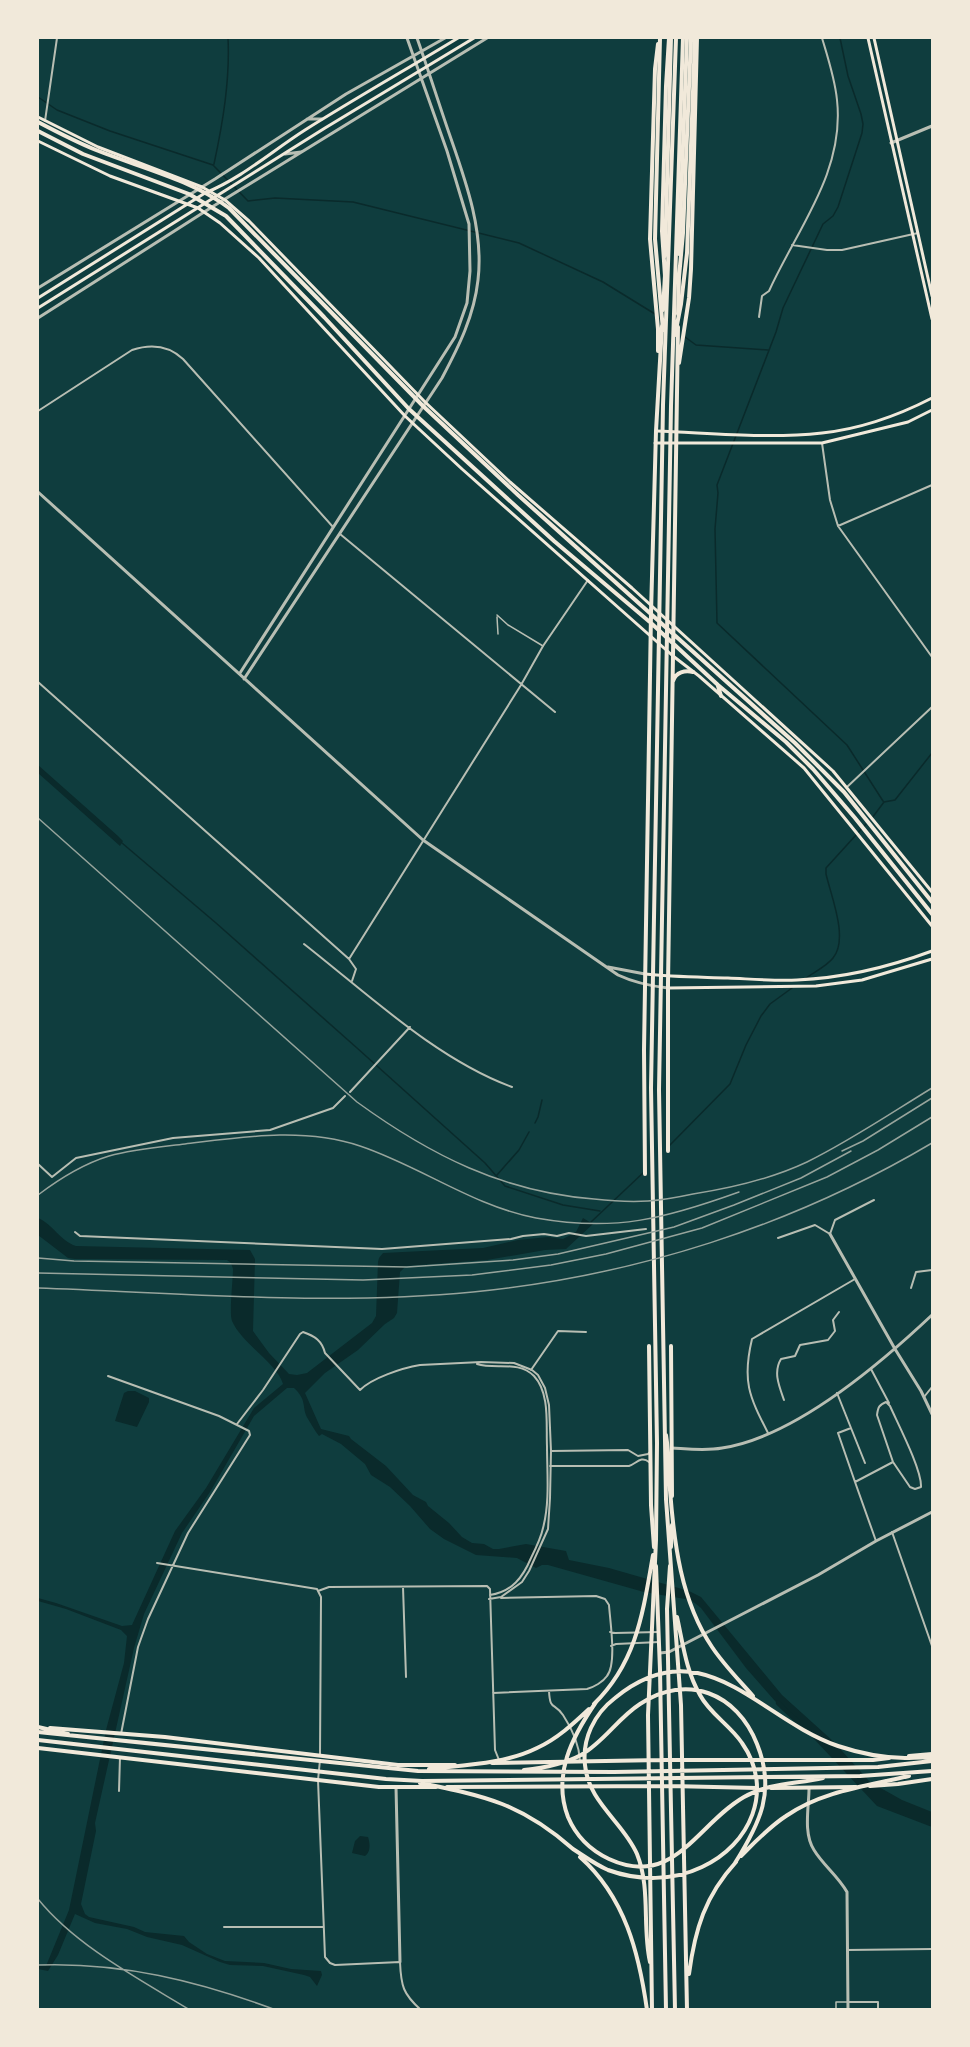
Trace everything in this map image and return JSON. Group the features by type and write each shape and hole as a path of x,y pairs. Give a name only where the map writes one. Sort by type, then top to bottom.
{"main road":[{"path":"38,298 197,198 223,186 324,118 458,38"},
{"path":"38,308 473,38"},
{"path":"660,38 655,238 664,348"},
{"path":"660,38 656,69 651,239 660,330"},
{"path":"664,276 662,231 666,86 672,38"},
{"path":"645,1174 645,974 650,636 657,388 663,310 672,38"},
{"path":"652,2010 648,1715 656,1540 657,1443 651,1088 672,38"},
{"path":"677,347 687,253 692,110 691,38"},
{"path":"679,277 691,38"},
{"path":"687,2010 681,1705 666,1499 659,1090 679,277 691,38"},
{"path":"677,347 685,327 691,269 691,38"},
{"path":"668,1151 668,976 677,347 691,38"},
{"path":"868,38 933,319"},
{"path":"874,38 933,296"},
{"path":"38,117 44,123 94,150 200,188 223,201 424,404 518,495 754,705 821,769 933,902"},
{"path":"38,122 44,123"},
{"path":"38,131 82,154 189,194 226,216 324,317 409,410 546,534 786,742 843,803 933,914"},
{"path":"38,141 110,176 198,208 220,223 259,258 405,416 650,636 789,753 837,806 933,926"},
{"path":"656,431 756,435 824,433 880,420 933,398"},
{"path":"424,404 834,771 933,892"},
{"path":"655,443 822,443 908,422 933,410"},
{"path":"672,685 678,675 687,671 693,672"},
{"path":"718,685 722,696"},
{"path":"754,705 758,701"},
{"path":"837,806 843,803"},
{"path":"899,883 904,879"},
{"path":"645,974 776,980 824,978 886,967 933,951"},
{"path":"668,988 816,986 862,980 933,959"},
{"path":"649,1346 651,1505 658,1584 660,1653 666,2010"},
{"path":"670,1346 672,1532 668,1597 675,2010"},
{"path":"664,1421 669,1451 674,1526 688,1600 711,1645 758,1701"},
{"path":"656,1540 636,1639 622,1669 578,1729 569,1750 563,1776 564,1798 570,1821 583,1841 612,1860 646,1866 668,1861 680,1854 725,1811 743,1798 778,1785 833,1776"},
{"path":"573,1849 609,1870 638,1876 667,1877 698,1869 717,1859 733,1847 750,1822 757,1796 752,1762 741,1741 708,1707 694,1685 687,1664 674,1598"},
{"path":"652,1971 647,1948 645,1886 637,1854 627,1837 597,1799 585,1766 587,1737 606,1705 643,1680 674,1672 697,1672 716,1677 800,1729 840,1747 885,1756 933,1758"},
{"path":"507,1773 546,1767 582,1755 639,1704 664,1692 690,1688 707,1692 724,1700 741,1714 753,1733 766,1777 764,1803 755,1830 735,1863"},
{"path":"418,1771 512,1757 537,1748 560,1734 596,1702"},
{"path":"38,1727 165,1737 398,1766 580,1761 933,1758"},
{"path":"38,1727 89,1739"},
{"path":"38,1732 418,1771 507,1773 878,1767 933,1758"},
{"path":"38,1740 405,1780 495,1800 536,1820 589,1864 608,1888 624,1917 639,1959 647,2010"},
{"path":"38,1748 379,1787 671,1786 809,1789 884,1785 933,1779"},
{"path":"405,1780 519,1781 833,1776 933,1772"},
{"path":"687,1987 694,1942 704,1908 719,1882 735,1863 774,1825 812,1801 919,1773"}],"street":[{"path":"44,123 56,38"},
{"path":"240,674 455,337 467,303 470,271 469,224 464,202 407,38"},
{"path":"244,679 447,370 470,320 478,280 476,227 469,196 417,38"},
{"path":"38,288 215,179 305,119 445,38"},
{"path":"473,38 480,38"},
{"path":"38,318 212,207 487,38"},
{"path":"759,317 762,296 769,291 818,198 833,154 837,102 823,38"},
{"path":"305,119 324,118"},
{"path":"891,143 933,126"},
{"path":"285,154 304,151"},
{"path":"792,245 842,250 918,233"},
{"path":"38,411 132,350 150,346 170,350 183,359 334,527"},
{"path":"822,443 830,500 837,526 933,657"},
{"path":"837,526 933,485"},
{"path":"38,492 423,840 606,966 631,981 668,988"},
{"path":"339,534 555,712"},
{"path":"349,959 521,686 543,646 588,580"},
{"path":"38,682 349,959 356,969 352,981"},
{"path":"847,787 933,707"},
{"path":"304,944 440,1050 489,1078 512,1087"},
{"path":"606,966 645,974"},
{"path":"350,1092 410,1027"},
{"path":"38,1164 52,1177 76,1158 173,1138 270,1130 333,1108 345,1096"},
{"path":"830,1234 835,1220 874,1200"},
{"path":"778,1238 815,1225 830,1234 933,1414"},
{"path":"75,1232 80,1236 382,1249 512,1239 544,1234 557,1236 569,1233 585,1236 646,1229"},
{"path":"911,1288 916,1272 933,1270"},
{"path":"768,1433 752,1401 747,1385 747,1358 752,1339 855,1280"},
{"path":"784,1400 777,1383 778,1365 781,1359 795,1356 800,1345 828,1340 835,1331 833,1320 839,1312"},
{"path":"672,1448 697,1450 746,1443 799,1418 871,1369 933,1315"},
{"path":"531,1371 558,1331 586,1332"},
{"path":"237,1424 303,1332 315,1337 325,1353 360,1390 365,1384 406,1367 429,1364 506,1362 531,1371 542,1382 548,1396 550,1516 545,1537 516,1588 497,1598"},
{"path":"871,1369 890,1406 915,1463 921,1488 910,1487 893,1462 878,1414 881,1404 886,1402 890,1406"},
{"path":"108,1376 237,1424 249,1431 250,1435 188,1533 142,1634 120,1734"},
{"path":"924,1397 933,1387"},
{"path":"837,1393 865,1463"},
{"path":"851,1428 838,1433 876,1541"},
{"path":"549,1451 628,1450 638,1456 650,1452"},
{"path":"635,1454 635,1462"},
{"path":"549,1466 629,1466 643,1460 650,1463"},
{"path":"855,1482 893,1462"},
{"path":"490,1597 507,1590 527,1570 542,1534 549,1466"},
{"path":"660,1653 669,1652 737,1617 933,1512"},
{"path":"892,1532 933,1646"},
{"path":"158,1563 313,1587 318,1591 321,1597 321,1757 318,1780 325,1957 330,1964 400,1962"},
{"path":"318,1591 329,1587 487,1586 490,1589 495,1750 500,1763"},
{"path":"403,1587 406,1677"},
{"path":"490,1597 601,1597 609,1605 611,1646 610,1671 601,1682 592,1687 580,1690 493,1693"},
{"path":"610,1632 615,1634 659,1632"},
{"path":"611,1646 659,1642"},
{"path":"549,1691 551,1706 564,1716 577,1742 580,1761"},
{"path":"117,1756 119,1791"},
{"path":"396,1787 400,1977 404,1992 421,2010"},
{"path":"809,1789 808,1824 813,1849 841,1881 847,1892 848,2010"},
{"path":"224,1927 323,1927"},
{"path":"847,1950 933,1949"},
{"path":"848,2002 878,2002 878,2010"}],"lane":[{"path":"498,634 497,615 508,625 543,646"},
{"path":"836,2010 836,2002 848,2002"}],"water":[{"path":"38,765 118,836 123,841 120,846 38,773"},
{"path":"38,1218 70,1244 76,1246 250,1250 255,1259 253,1331 269,1353 289,1374 297,1375 307,1373 372,1323 376,1316 378,1262 383,1253 483,1248 518,1240 548,1237 563,1239 576,1232 583,1218 593,1224 566,1249 545,1250 487,1260 406,1266 400,1272 397,1313 394,1318 358,1350 325,1373 305,1393 321,1429 349,1436 386,1466 413,1495 426,1502 462,1537 472,1543 484,1544 493,1549 526,1544 566,1551 569,1560 609,1568 689,1591 701,1597 782,1695 834,1742 870,1782 902,1800 932,1812 932,1827 877,1806 775,1701 746,1668 701,1608 691,1600 644,1592 548,1565 536,1568 517,1558 476,1555 444,1539 430,1529 390,1487 371,1475 365,1464 341,1444 322,1434 319,1436 306,1415 301,1397 294,1388 287,1388 254,1416 210,1492 182,1533 144,1614 134,1648 95,1823 96,1831 81,1904 85,1914 89,1917 134,1927 145,1932 184,1936 207,1954 225,1961 264,1963 291,1969 321,1971 322,1975 317,1986 310,1977 304,1975 263,1966 230,1965 182,1945 147,1937 127,1929 95,1923 75,1914 58,1955 48,1971 38,1969 38,1965 46,1966 69,1910 106,1730 124,1663 127,1636 121,1630 38,1601 38,1598 122,1626 132,1625 175,1531 206,1488 254,1408 283,1384 280,1376 243,1338 232,1321 233,1269 227,1260 68,1258 38,1235"},
{"path":"135,1391 149,1398 137,1427 115,1421 124,1393"},
{"path":"360,1836 369,1839 369,1850 365,1856 352,1853 355,1841"}],"waterway":[{"path":"214,164 225,101 228,38"},
{"path":"840,38 848,76 861,114 862,133 838,207 833,216 823,224 783,308 776,332 717,485 715,529 717,623 847,745 883,801"},
{"path":"38,97 57,110 110,131 213,165 248,201 275,198 353,202 519,243 603,282 655,314"},
{"path":"685,337 696,345 768,350"},
{"path":"872,818 884,802 895,800 932,753"},
{"path":"806,978 833,958 839,940 837,917 826,868 866,824"},
{"path":"122,843 357,1048 485,1163 505,1186 563,1205 600,1211"},
{"path":"670,1145 730,1084 761,1016 770,1004 792,988"},
{"path":"535,1123 542,1100"},
{"path":"497,1175 519,1150 529,1132"},
{"path":"591,1222 644,1172"},
{"path":"778,1703 798,1722"}],"railway":[{"path":"38,818 357,1102 412,1139 469,1168 498,1179 561,1195 621,1201 659,1200 722,1189 765,1178 807,1162 855,1136 932,1088"},
{"path":"842,1151 863,1141 932,1098"},
{"path":"38,1273 363,1280 472,1275 551,1265 606,1254 702,1228 827,1177 878,1150 932,1117"},
{"path":"38,1195 81,1168 99,1159 118,1154 147,1148 273,1135 317,1137 360,1146 490,1204 536,1218 564,1222 615,1223 663,1216 739,1192"},
{"path":"38,1288 255,1297 365,1298 473,1292 533,1284 593,1274 711,1243 824,1199 879,1173 932,1143"},
{"path":"38,1258 74,1261 407,1267 513,1260 558,1254 674,1227 801,1178 851,1151"},
{"path":"38,1899 53,1916 89,1947 190,2010"},
{"path":"38,1965 129,1970 218,1990 276,2010"}]}
